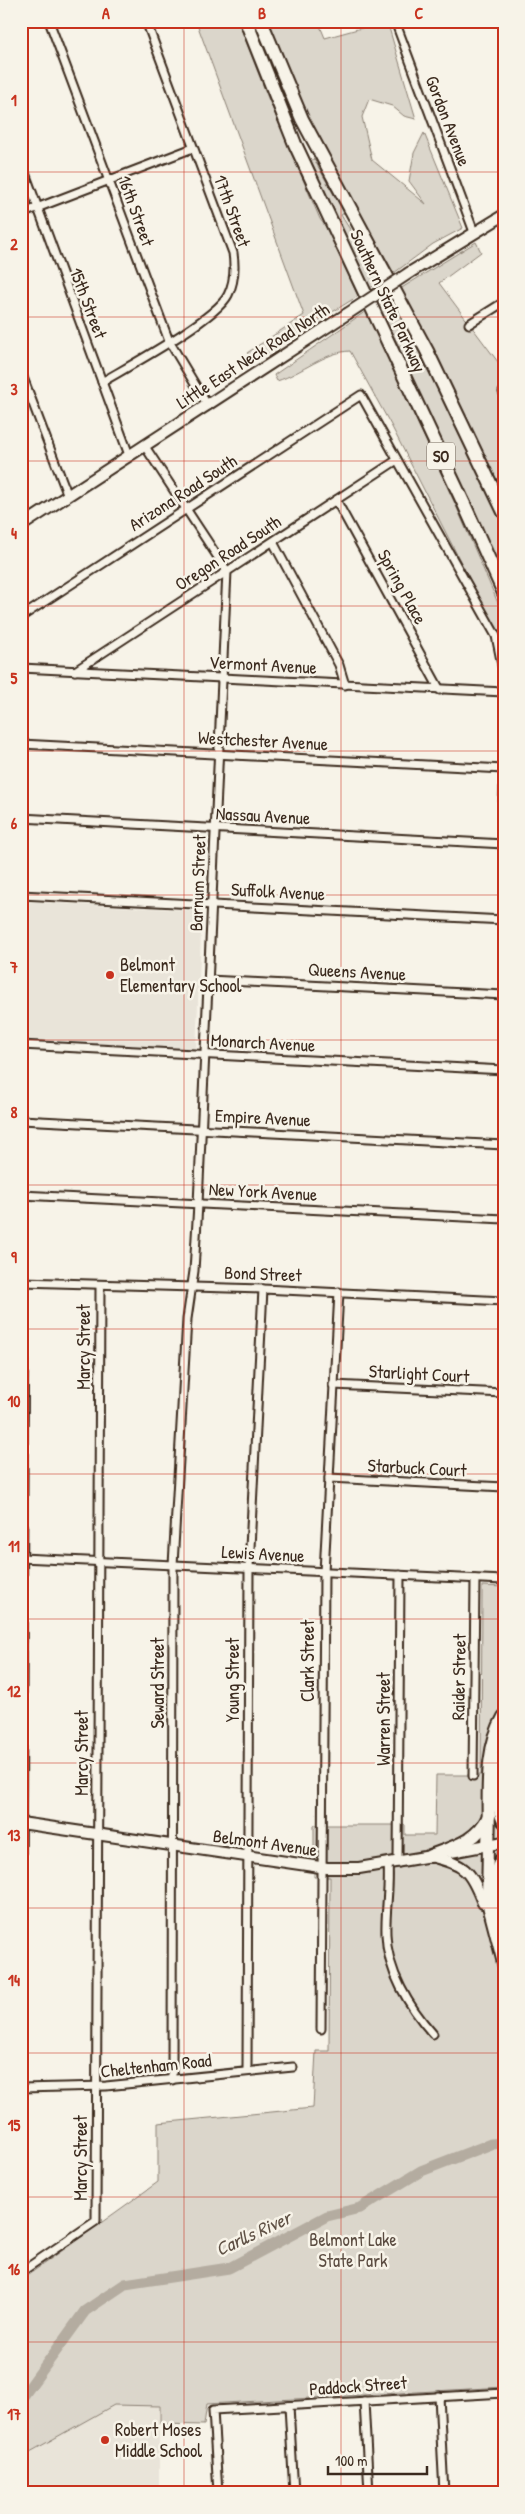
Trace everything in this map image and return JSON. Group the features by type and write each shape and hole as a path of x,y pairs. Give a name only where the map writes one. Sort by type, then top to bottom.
{"highway":[{"name":"Southern State Parkway","path":"246,21 295,144 504,593"},
{"name":"Southern State Parkway","path":"261,21 302,119 427,351 504,512"},
{"path":"488,1845 491,1754 497,1732 504,1717"},
{"path":"504,1753 499,1766 499,1804 504,1821"},
{"path":"430,1856 471,1839 482,1829 490,1814"},
{"path":"504,1856 497,1869 495,1890 498,1914 504,1923"}],"main road":[{"name":"Little East Neck Road North","path":"21,526 208,406 409,273 504,215"},
{"name":"Belmont Avenue","path":"21,1823 322,1867 353,1869 504,1842"},
{"path":"488,1845 486,1888 490,1919"},
{"path":"430,1856 454,1862 467,1870 476,1882 490,1919 504,1967"}],"street":[{"name":"16th Street","path":"49,21 169,341 208,406"},
{"name":"17th Street","path":"102,382 213,313 228,295 234,275 233,253 146,21"},
{"name":"Gordon Avenue","path":"395,21 474,232"},
{"path":"21,214 193,148"},
{"name":"15th Street","path":"21,162 129,455"},
{"path":"469,324 504,302"},
{"path":"21,372 68,496"},
{"name":"Arizona Road South","path":"21,617 361,394 397,460"},
{"path":"144,446 227,571"},
{"path":"397,460 496,636 504,675"},
{"name":"Oregon Road South","path":"75,671 397,460"},
{"name":"Spring Place","path":"336,500 440,690"},
{"path":"273,542 339,665 345,685"},
{"name":"Barnum Street","path":"192,1287 209,980 227,571"},
{"name":"Vermont Avenue","path":"21,668 504,692"},
{"name":"Westchester Avenue","path":"21,744 504,769"},
{"name":"Nassau Avenue","path":"21,818 504,844"},
{"name":"Suffolk Avenue","path":"21,895 212,903 504,920"},
{"name":"Queens Avenue","path":"209,980 504,994"},
{"name":"Monarch Avenue","path":"21,1045 504,1070"},
{"name":"Empire Avenue","path":"21,1120 504,1144"},
{"name":"New York Avenue","path":"21,1195 504,1219"},
{"path":"21,1908 23,1282"},
{"name":"Bond Street","path":"23,1282 263,1289 504,1301"},
{"name":"Marcy Street","path":"21,2272 96,2220 100,1285"},
{"name":"Seward Street","path":"172,2080 174,1565 186,1318 192,1287"},
{"name":"Young Street","path":"247,2071 249,1568 263,1289"},
{"name":"Clark Street","path":"321,2030 324,1572 338,1292"},
{"name":"Starlight Court","path":"333,1385 504,1394"},
{"name":"Starbuck Court","path":"329,1478 504,1487"},
{"name":"Lewis Avenue","path":"22,1558 504,1580"},
{"name":"Warren Street","path":"400,1575 393,1863 386,1933 393,1970 400,1986 433,2034"},
{"name":"Raider Street","path":"473,1776 475,1579"},
{"name":"Cheltenham Road","path":"21,2088 96,2087 293,2067"},
{"name":"Paddock Street","path":"218,2493 213,2410 504,2393"},
{"path":"439,2396 444,2493"},
{"path":"364,2400 369,2493"},
{"path":"289,2406 294,2493"}],"shaded area":[{"name":"Belmont Elementary School","path":"21,901 202,911 196,1049 21,1040"},
{"name":"Robert Moses Middle School","path":"159,2378 159,2493 21,2493 21,2457"}],"green space":[{"path":"196,21 238,21 268,98 320,219 326,227 358,296 256,360 247,353 304,315"},
{"path":"268,21 318,21 325,38 387,21 416,119 404,116 392,106 369,99 362,117 372,160 426,204 409,181 414,153 424,133 463,228 433,244 394,273 309,122"},
{"path":"314,159 344,213 341,215 382,281 368,289 347,239 345,239 308,162"},
{"path":"476,242 481,252 439,283 504,370 504,503 431,350 434,349 427,341 400,289"},
{"path":"390,295 473,459 504,528 504,579 397,349 400,348 376,304"},
{"path":"366,311 457,508 504,617 504,654 501,641 392,427 350,351 332,355 277,381 274,375"},
{"path":"499,777 504,777 504,834 497,833"},
{"name":"Belmont Lake State Park","path":"482,1586 504,1587 504,2387 207,2404 204,2425 160,2424 160,2406 114,2405 21,2457 21,2280 158,2182 158,2123 313,2108 316,2051 329,2051 330,1877 314,1877 314,1825 405,1825 405,1835 435,1835 436,1775 481,1775"}],"waterway":[{"name":"Carlls River","path":"21,2399 85,2311 125,2284 229,2268 327,2216 360,2208 421,2171 491,2144 504,2143"}],"place":[{"name":"Belmont Elementary School","path":"110,975"},
{"name":"Robert Moses Middle School","path":"105,2440"}]}
